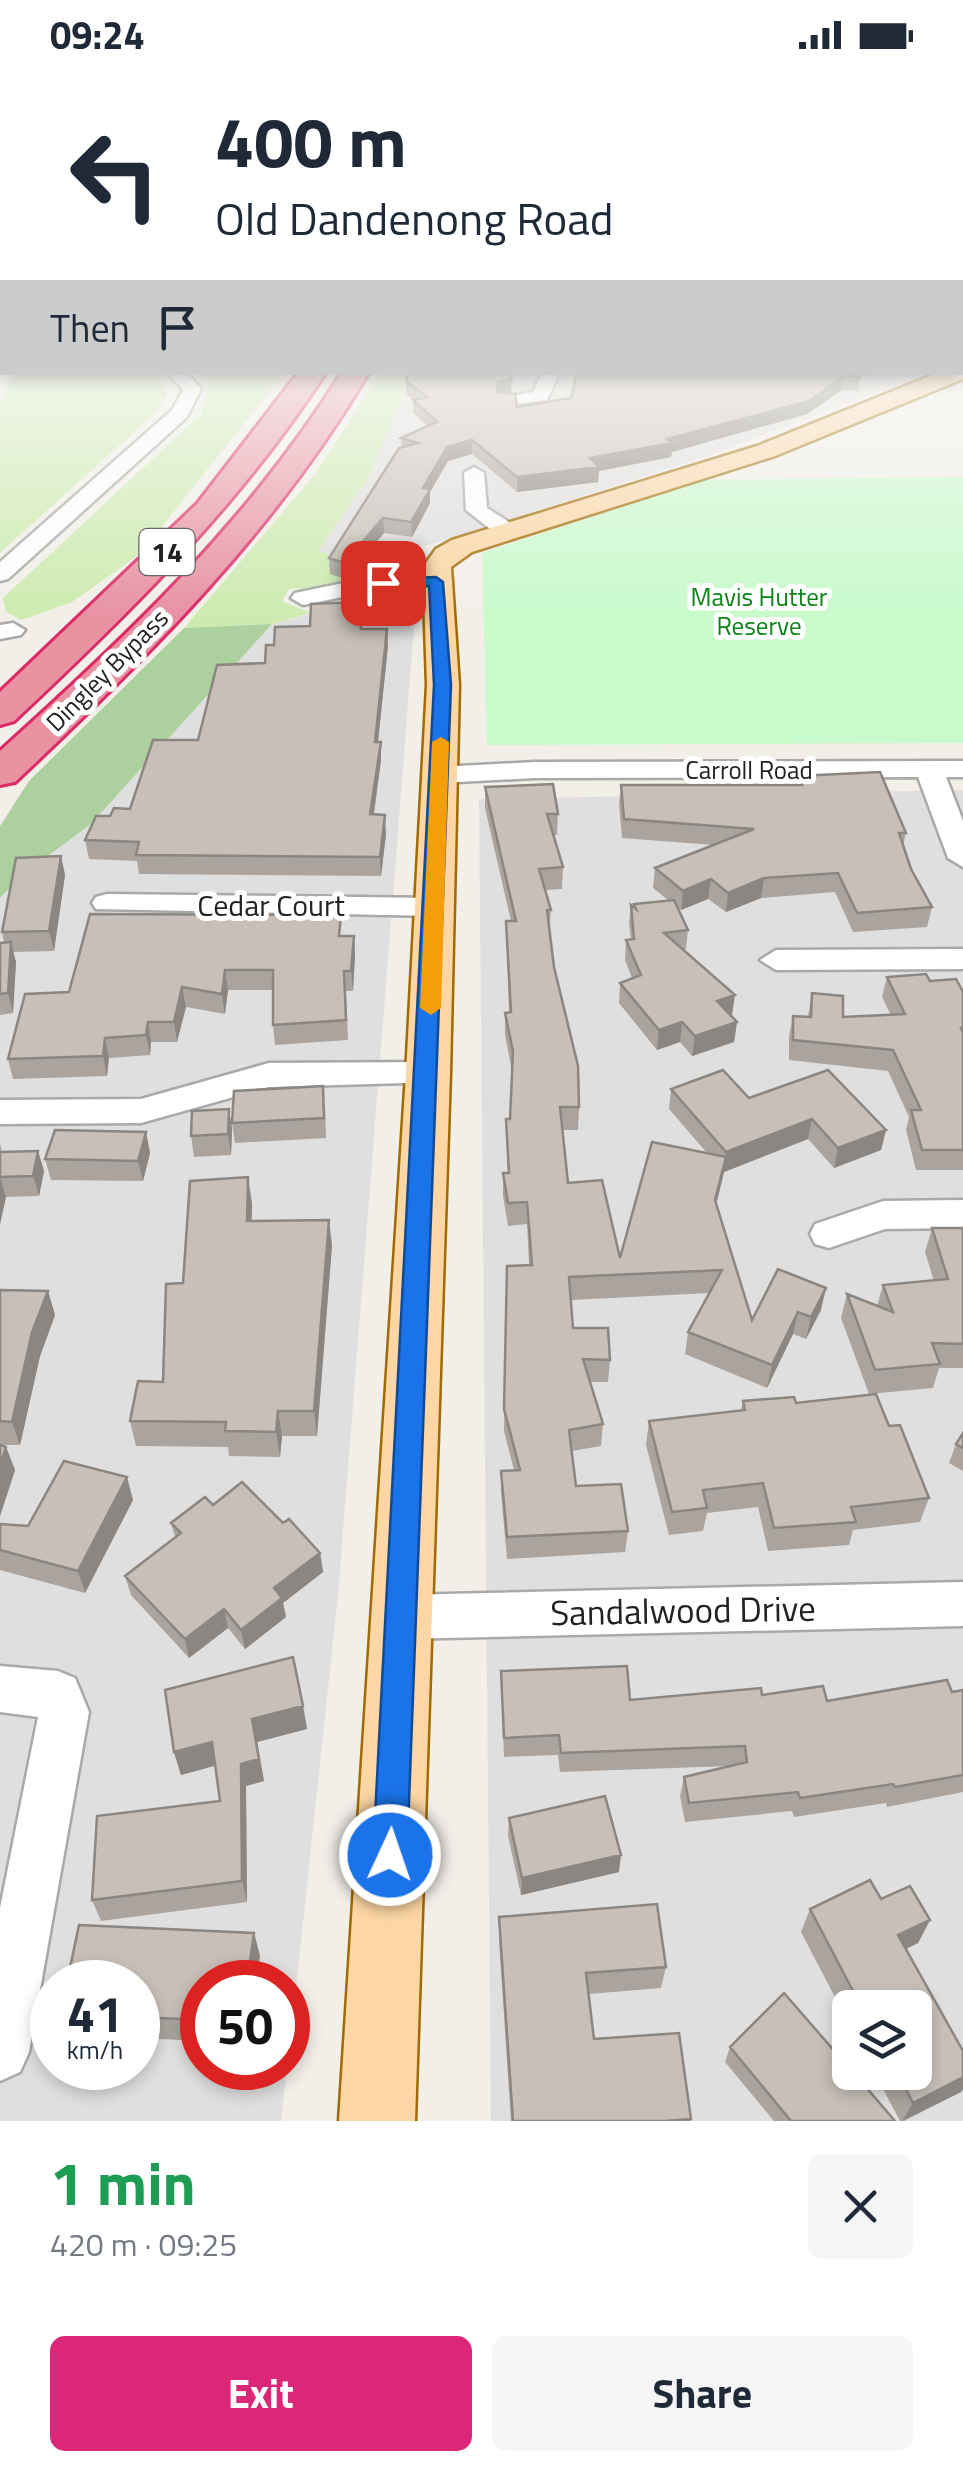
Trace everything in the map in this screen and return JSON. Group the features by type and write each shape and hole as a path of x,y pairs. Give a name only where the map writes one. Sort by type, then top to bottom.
{"highway":[{"name":"Dingley Bypass","path":"0,713 182,537 276,424"},
{"name":"Dingley Bypass","path":"0,774 92,689 222,552 293,468 322,424"}],"main road":[{"path":"377,2121 428,1074 442,685 455,635 454,567 513,535 766,451 834,424"}],"street":[{"path":"0,574 165,424"},
{"path":"474,472 477,510 513,535"},
{"path":"303,598 454,567"},
{"path":"928,769 963,858"},
{"name":"Carroll Road","path":"440,770 963,769"},
{"name":"Cedar Court","path":"100,901 434,907"},
{"path":"776,960 963,959"},
{"path":"0,1112 141,1111 269,1075 428,1074"},
{"path":"829,1234 884,1215 963,1214"},
{"name":"Sandalwood Drive","path":"402,1617 963,1604"},
{"path":"0,1689 58,1696 64,1712 0,2052"}],"shaded area":[{"path":"391,424 793,424 707,456 359,564 318,551 369,476"},
{"path":"397,592 416,602 338,1595 299,1960 180,1960 180,2090 285,2090 281,2121 0,2121 0,898 21,876 91,824 272,624"},
{"path":"963,790 963,2121 491,2121 479,799"}],"green space":[{"path":"0,424 143,424 0,553"},
{"path":"190,424 244,424 140,554 72,602 22,620 6,612 3,598"},
{"path":"348,424 391,424 369,476 318,551 359,565 335,573 350,585 289,589 282,601 311,613 272,624 184,628 316,473"},
{"name":"Mavis Hutter Reserve","path":"963,477 963,743 487,745 482,553 705,480"},
{"path":"272,624 91,824 21,876 0,898 0,826 29,781 184,628"}],"building":[{"path":"433,424 724,424 667,439 672,443 590,458 599,467 517,477 472,440 447,447 423,488 430,489 411,522 383,518 344,563 329,558 399,448 418,443 401,438"},
{"path":"360,602 361,629 387,629 375,742 381,742 370,814 385,815 380,857 136,855 139,842 85,840 96,816 110,816 114,808 130,809 153,740 198,740 217,665 265,663 266,645 274,645 275,627 310,626 311,604"},
{"path":"880,772 906,833 899,833 911,869 932,907 857,913 838,873 764,878 728,893 711,879 683,891 655,868 754,829 624,819 621,785 802,785 798,776"},
{"path":"553,784 558,814 547,814 563,867 539,869 551,910 547,910 554,967 578,1066 579,1107 560,1107 568,1183 602,1180 620,1258 652,1142 726,1157 715,1200 752,1320 778,1269 826,1288 811,1317 798,1312 772,1365 688,1332 722,1270 569,1277 573,1328 608,1328 610,1360 583,1359 603,1424 569,1430 576,1486 621,1484 628,1531 507,1537 501,1471 520,1470 504,1409 507,1266 532,1265 527,1202 508,1203 503,1173 509,1173 506,1119 510,1119 513,1051 505,1013 511,1012 506,921 516,921 485,787"},
{"path":"61,856 49,931 2,932 16,858"},
{"path":"674,900 688,930 664,933 735,995 717,1001 737,1022 695,1036 682,1022 659,1030 620,983 641,975 626,940 634,939 631,905 636,909 634,904"},
{"path":"90,914 341,915 339,936 354,936 351,971 344,971 346,1020 273,1025 273,970 225,970 222,994 182,987 174,1022 148,1022 146,1035 105,1038 103,1056 8,1059 25,994 69,992"},
{"path":"11,942 8,993 0,994 0,943"},
{"path":"926,974 930,981 956,979 963,992 963,1150 922,1150 911,1110 921,1110 893,1050 793,1040 793,1016 811,1017 812,993 843,996 843,1017 905,1014 887,977"},
{"path":"723,1070 749,1098 828,1070 886,1130 838,1148 812,1119 726,1152 671,1089"},
{"path":"323,1086 324,1118 232,1123 234,1091"},
{"path":"229,1109 228,1134 191,1136 192,1111"},
{"path":"55,1130 146,1132 138,1161 45,1159"},
{"path":"38,1151 33,1176 0,1177 0,1152"},
{"path":"248,1177 247,1221 329,1220 314,1411 278,1411 276,1432 225,1431 226,1422 130,1421 138,1381 163,1382 166,1284 183,1283 190,1181"},
{"path":"932,1228 963,1228 963,1344 932,1343 940,1364 875,1370 847,1294 893,1312 883,1285 948,1279"},
{"path":"0,1290 48,1291 32,1332 12,1422 0,1421"},
{"path":"876,1394 889,1426 900,1425 929,1498 851,1507 856,1522 774,1528 763,1483 703,1490 707,1508 672,1512 649,1421 745,1410 743,1401 794,1397 796,1403"},
{"path":"0,1445 6,1447 0,1466"},
{"path":"64,1461 127,1477 78,1571 0,1550 0,1524 28,1526"},
{"path":"242,1482 283,1523 289,1519 320,1553 274,1588 282,1598 241,1630 224,1609 185,1639 125,1576 181,1533 171,1523 205,1497 213,1505"},
{"path":"293,1657 303,1706 252,1719 259,1759 241,1764 242,1881 92,1900 97,1816 220,1801 212,1742 174,1752 165,1690"},
{"path":"627,1666 630,1700 761,1688 762,1695 823,1686 827,1701 947,1680 952,1692 963,1690 963,1775 800,1798 798,1792 689,1803 684,1777 747,1762 745,1746 561,1753 559,1735 504,1738 501,1671"},
{"path":"605,1796 621,1855 522,1878 509,1818"},
{"path":"870,1880 881,1899 910,1886 930,1920 898,1935 929,1990 853,1990 810,1909"},
{"path":"657,1904 666,1967 586,1973 594,2039 679,2033 691,2119 513,2121 499,1917"},
{"path":"79,1925 254,1933 250,1960 180,1960 180,2019 160,2018 160,1960 72,1960"},
{"path":"784,1993 832,2048 832,2090 868,2090 895,2121 791,2121 730,2047"},
{"path":"932,1996 963,2051 963,2077 913,2103 906,2090 932,2090"}],"slow traffic":[{"path":"431,1008 441,742"}],"route":[{"path":"383,583 436,582 442,685 428,1074 390,1855"}]}
